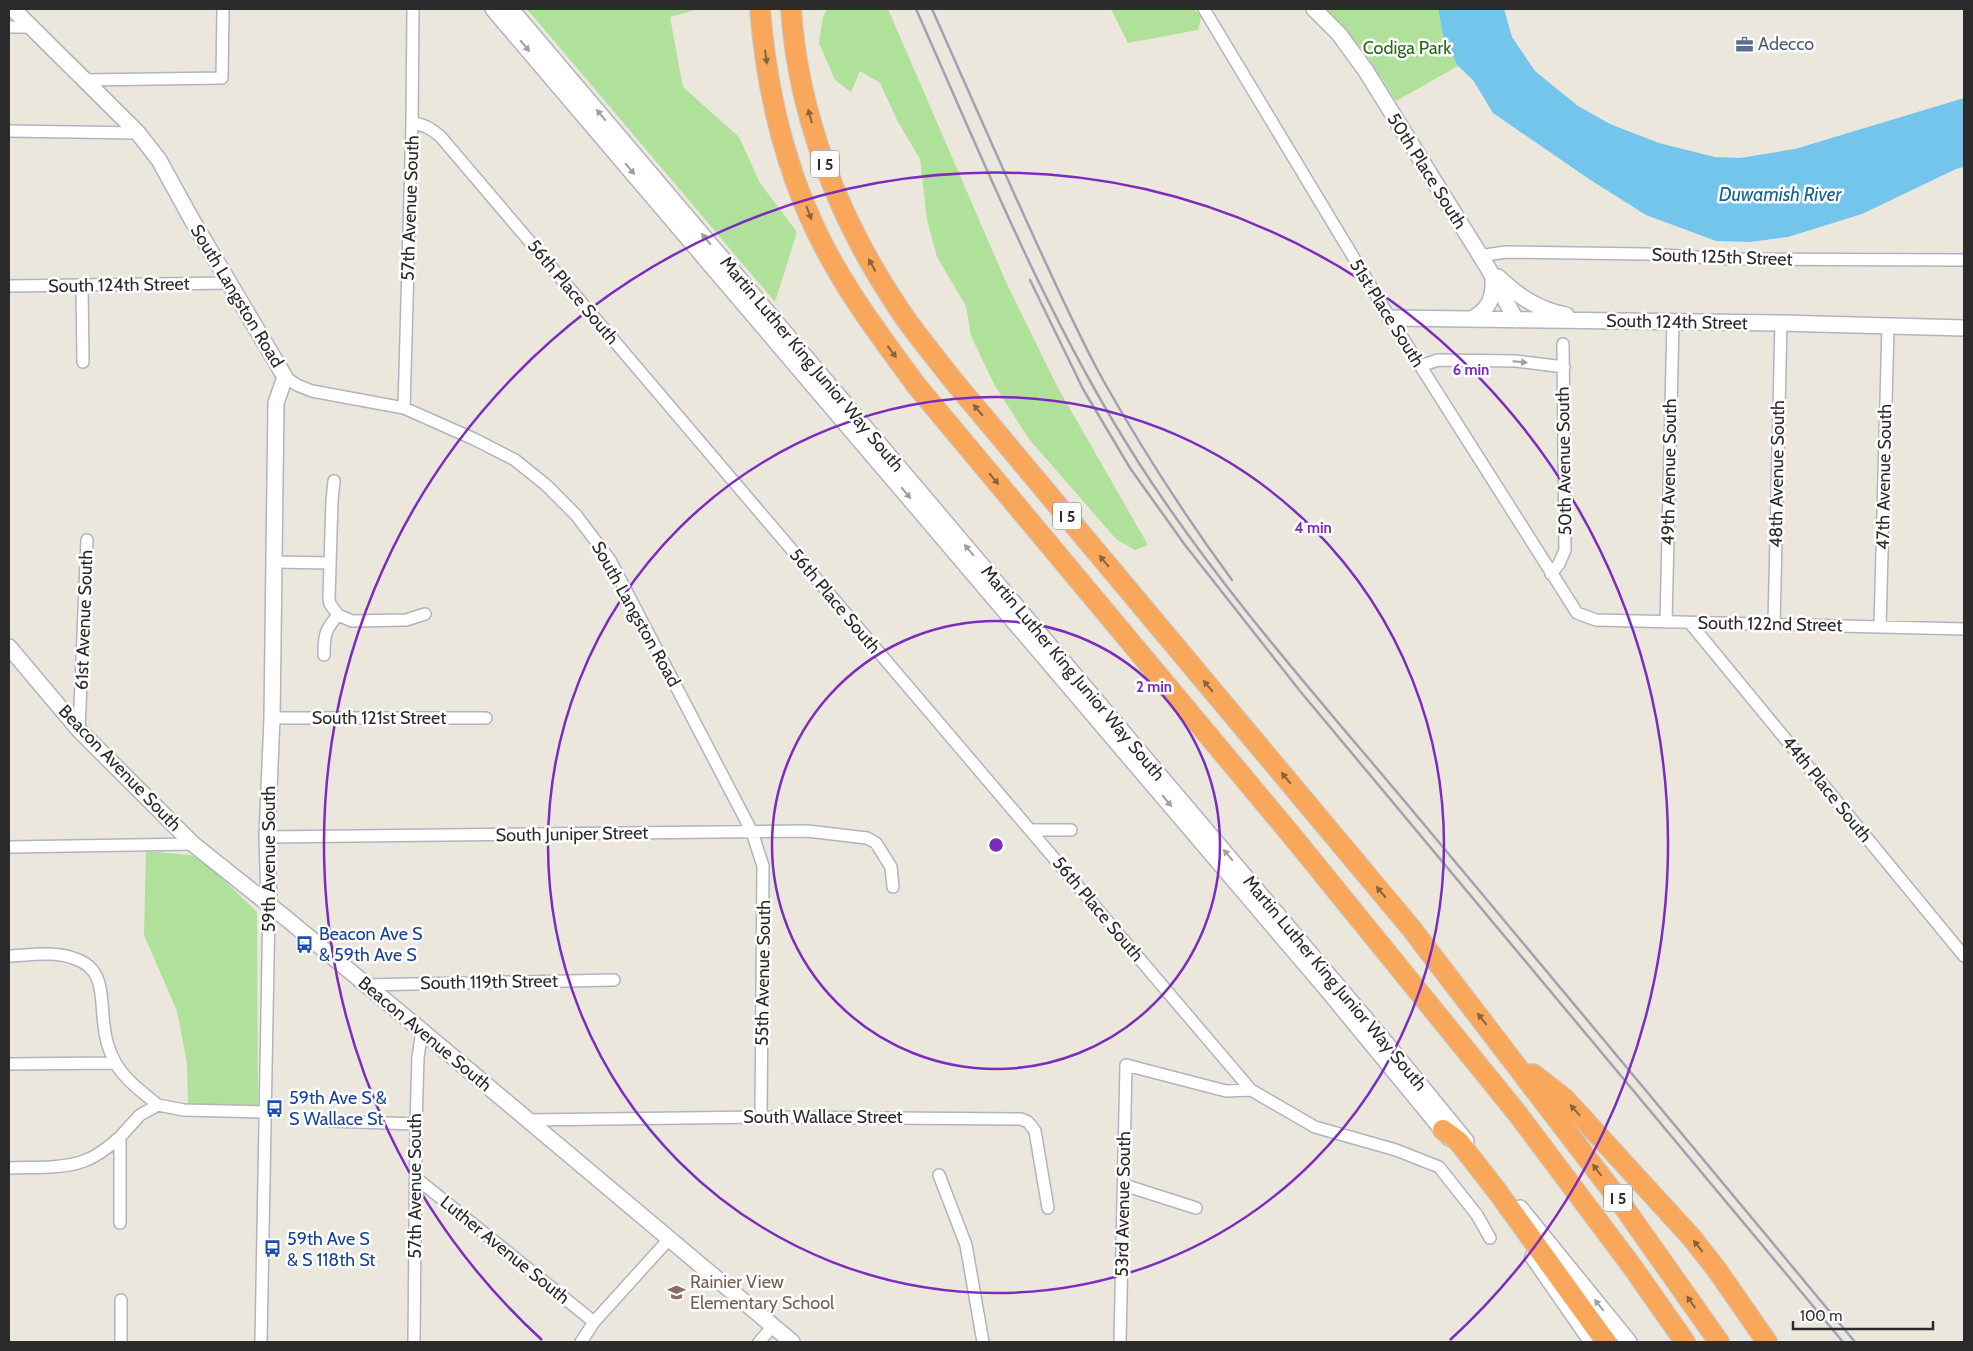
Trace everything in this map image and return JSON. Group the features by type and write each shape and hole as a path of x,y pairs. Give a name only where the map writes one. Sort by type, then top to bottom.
{"highway":[{"name":"I 5","path":"760,9 777,119 788,155 812,222 832,262 862,311 916,385 1294,838 1517,1114 1631,1266 1685,1342"},
{"name":"I 5","path":"791,9 804,93 817,142 842,208 872,267 897,307 958,386 1411,928 1616,1196 1719,1342"},
{"path":"1512,1058 1565,1099 1692,1238 1717,1270 1767,1342"},
{"path":"1443,1130 1458,1141 1498,1191 1606,1342"}],"main road":[{"name":"South Langston Road","path":"13,9 138,133 159,160 285,378"},
{"name":"Martin Luther King Junior Way South","path":"493,9 1329,992 1443,1130 1512,1225 1592,1342"},
{"name":"Martin Luther King Junior Way South","path":"511,9 1386,1043 1630,1342"},
{"name":"50th Place South","path":"1314,9 1339,34 1366,71 1487,267 1516,320"},
{"path":"1487,267 1528,302 1561,314 1602,321"},
{"path":"1472,319 1482,313 1490,303 1494,289 1487,267"},
{"path":"1516,320 1518,295"},
{"name":"South 124th Street","path":"1390,318 1781,323 1964,328"},
{"name":"59th Avenue South","path":"269,904 267,837 272,718 276,403 285,378"},
{"name":"Beacon Avenue South","path":"9,647 79,730 193,844 269,904 422,1031 792,1342"}],"street":[{"path":"86,80 222,78 223,9"},
{"name":"57th Avenue South","path":"404,408 412,123 413,9"},
{"name":"51st Place South","path":"1204,9 1390,318 1577,613"},
{"path":"9,27 31,27"},
{"name":"56th Place South","path":"412,123 421,123 440,136 1251,1090"},
{"path":"9,131 138,133"},
{"name":"South 125th Street","path":"1487,267 1505,252 1645,254 1732,259 1964,260"},
{"name":"South 124th Street","path":"9,286 230,283"},
{"path":"82,286 83,362"},
{"name":"49th Avenue South","path":"1666,622 1673,322"},
{"name":"48th Avenue South","path":"1774,625 1781,323"},
{"name":"47th Avenue South","path":"1880,627 1888,326"},
{"name":"50th Avenue South","path":"1551,574 1559,564 1565,550 1563,344"},
{"path":"1420,366 1438,360 1516,361 1564,367"},
{"name":"South Langston Road","path":"285,378 312,392 404,408 474,439 515,460 546,485 576,515 610,560 752,832"},
{"path":"334,481 330,604 338,615 352,621 406,620 425,614"},
{"name":"61st Avenue South","path":"79,730 87,540"},
{"path":"274,562 330,563"},
{"name":"South 122nd Street","path":"1577,613 1596,620 1964,629"},
{"path":"324,655 324,637 327,628 338,615"},
{"name":"44th Place South","path":"1690,623 1964,956"},
{"name":"South 121st Street","path":"272,718 486,718"},
{"path":"1030,830 1071,830"},
{"name":"South Juniper Street","path":"267,837 807,831 867,838 876,843 891,867 893,887"},
{"name":"55th Avenue South","path":"752,832 763,866 761,1117"},
{"path":"9,847 193,844"},
{"name":"59th Avenue South","path":"261,1342 269,904"},
{"path":"9,956 64,955 76,958 92,971 100,983 105,1034 115,1062 140,1090 158,1105 184,1110 265,1112"},
{"name":"South 119th Street","path":"365,984 614,980"},
{"name":"57th Avenue South","path":"414,1342 416,1124 418,1057 422,1031"},
{"path":"9,1064 115,1062"},
{"name":"53rd Avenue South","path":"1120,1342 1126,1065 1226,1091 1251,1090"},
{"path":"1251,1090 1315,1127 1396,1150 1439,1167 1477,1215 1490,1238"},
{"path":"9,1168 65,1165 83,1162 100,1153 120,1137 140,1116 158,1105"},
{"name":"South Wallace Street","path":"527,1120 761,1117 1017,1118 1031,1124 1035,1131 1048,1208"},
{"path":"330,1121 416,1124"},
{"path":"120,1137 120,1223"},
{"path":"938,1175 966,1245 983,1342"},
{"name":"Luther Avenue South","path":"416,1178 594,1322"},
{"path":"1124,1185 1196,1208"},
{"path":"580,1342 594,1322 670,1238"},
{"path":"120,1342 121,1300"},
{"path":"759,1342 773,1326"}],"green space":[{"path":"527,9 699,9 670,17 683,87 739,137 760,183 797,232 775,302"},
{"path":"827,9 888,9 1006,282 1057,386 1148,545 1135,550 1117,540 1029,439 995,386 971,336 966,306 937,257 927,220 920,159 898,122 880,83 860,71 851,92 835,80 819,43 823,17"},
{"path":"1111,9 1195,9 1201,17 1198,30 1128,43"},
{"name":"Codiga Park","path":"1324,9 1438,9 1444,40 1458,66 1396,101 1364,52"},
{"path":"146,851 191,855 206,863 257,912 258,1105 188,1104 187,1063 177,1011 144,935"}],"water":[{"name":"Duwamish River","path":"1438,9 1504,9 1512,37 1535,71 1578,106 1610,124 1659,143 1715,157 1740,158 1795,149 1964,98 1964,167 1956,169 1862,214 1788,237 1750,242 1716,241 1646,215 1589,179 1493,113 1473,80 1458,66 1444,40"}],"railway":[{"path":"916,9 992,182 1045,296 1104,406 1168,507 1201,553 1271,642 1855,1342"},
{"path":"932,9 1029,226 1095,365 1165,482 1232,580"},
{"path":"1030,280 1083,389 1130,468 1185,545 1300,691 1843,1342"}],"place":[{"name":"Adecco","path":"1744,44"},
{"name":"Beacon Ave S & 59th Ave S","path":"305,944"},
{"name":"59th Ave S & S Wallace St","path":"275,1108"},
{"name":"59th Ave S & S 118th St","path":"273,1249"},
{"name":"Rainier View Elementary School","path":"676,1292"}]}
